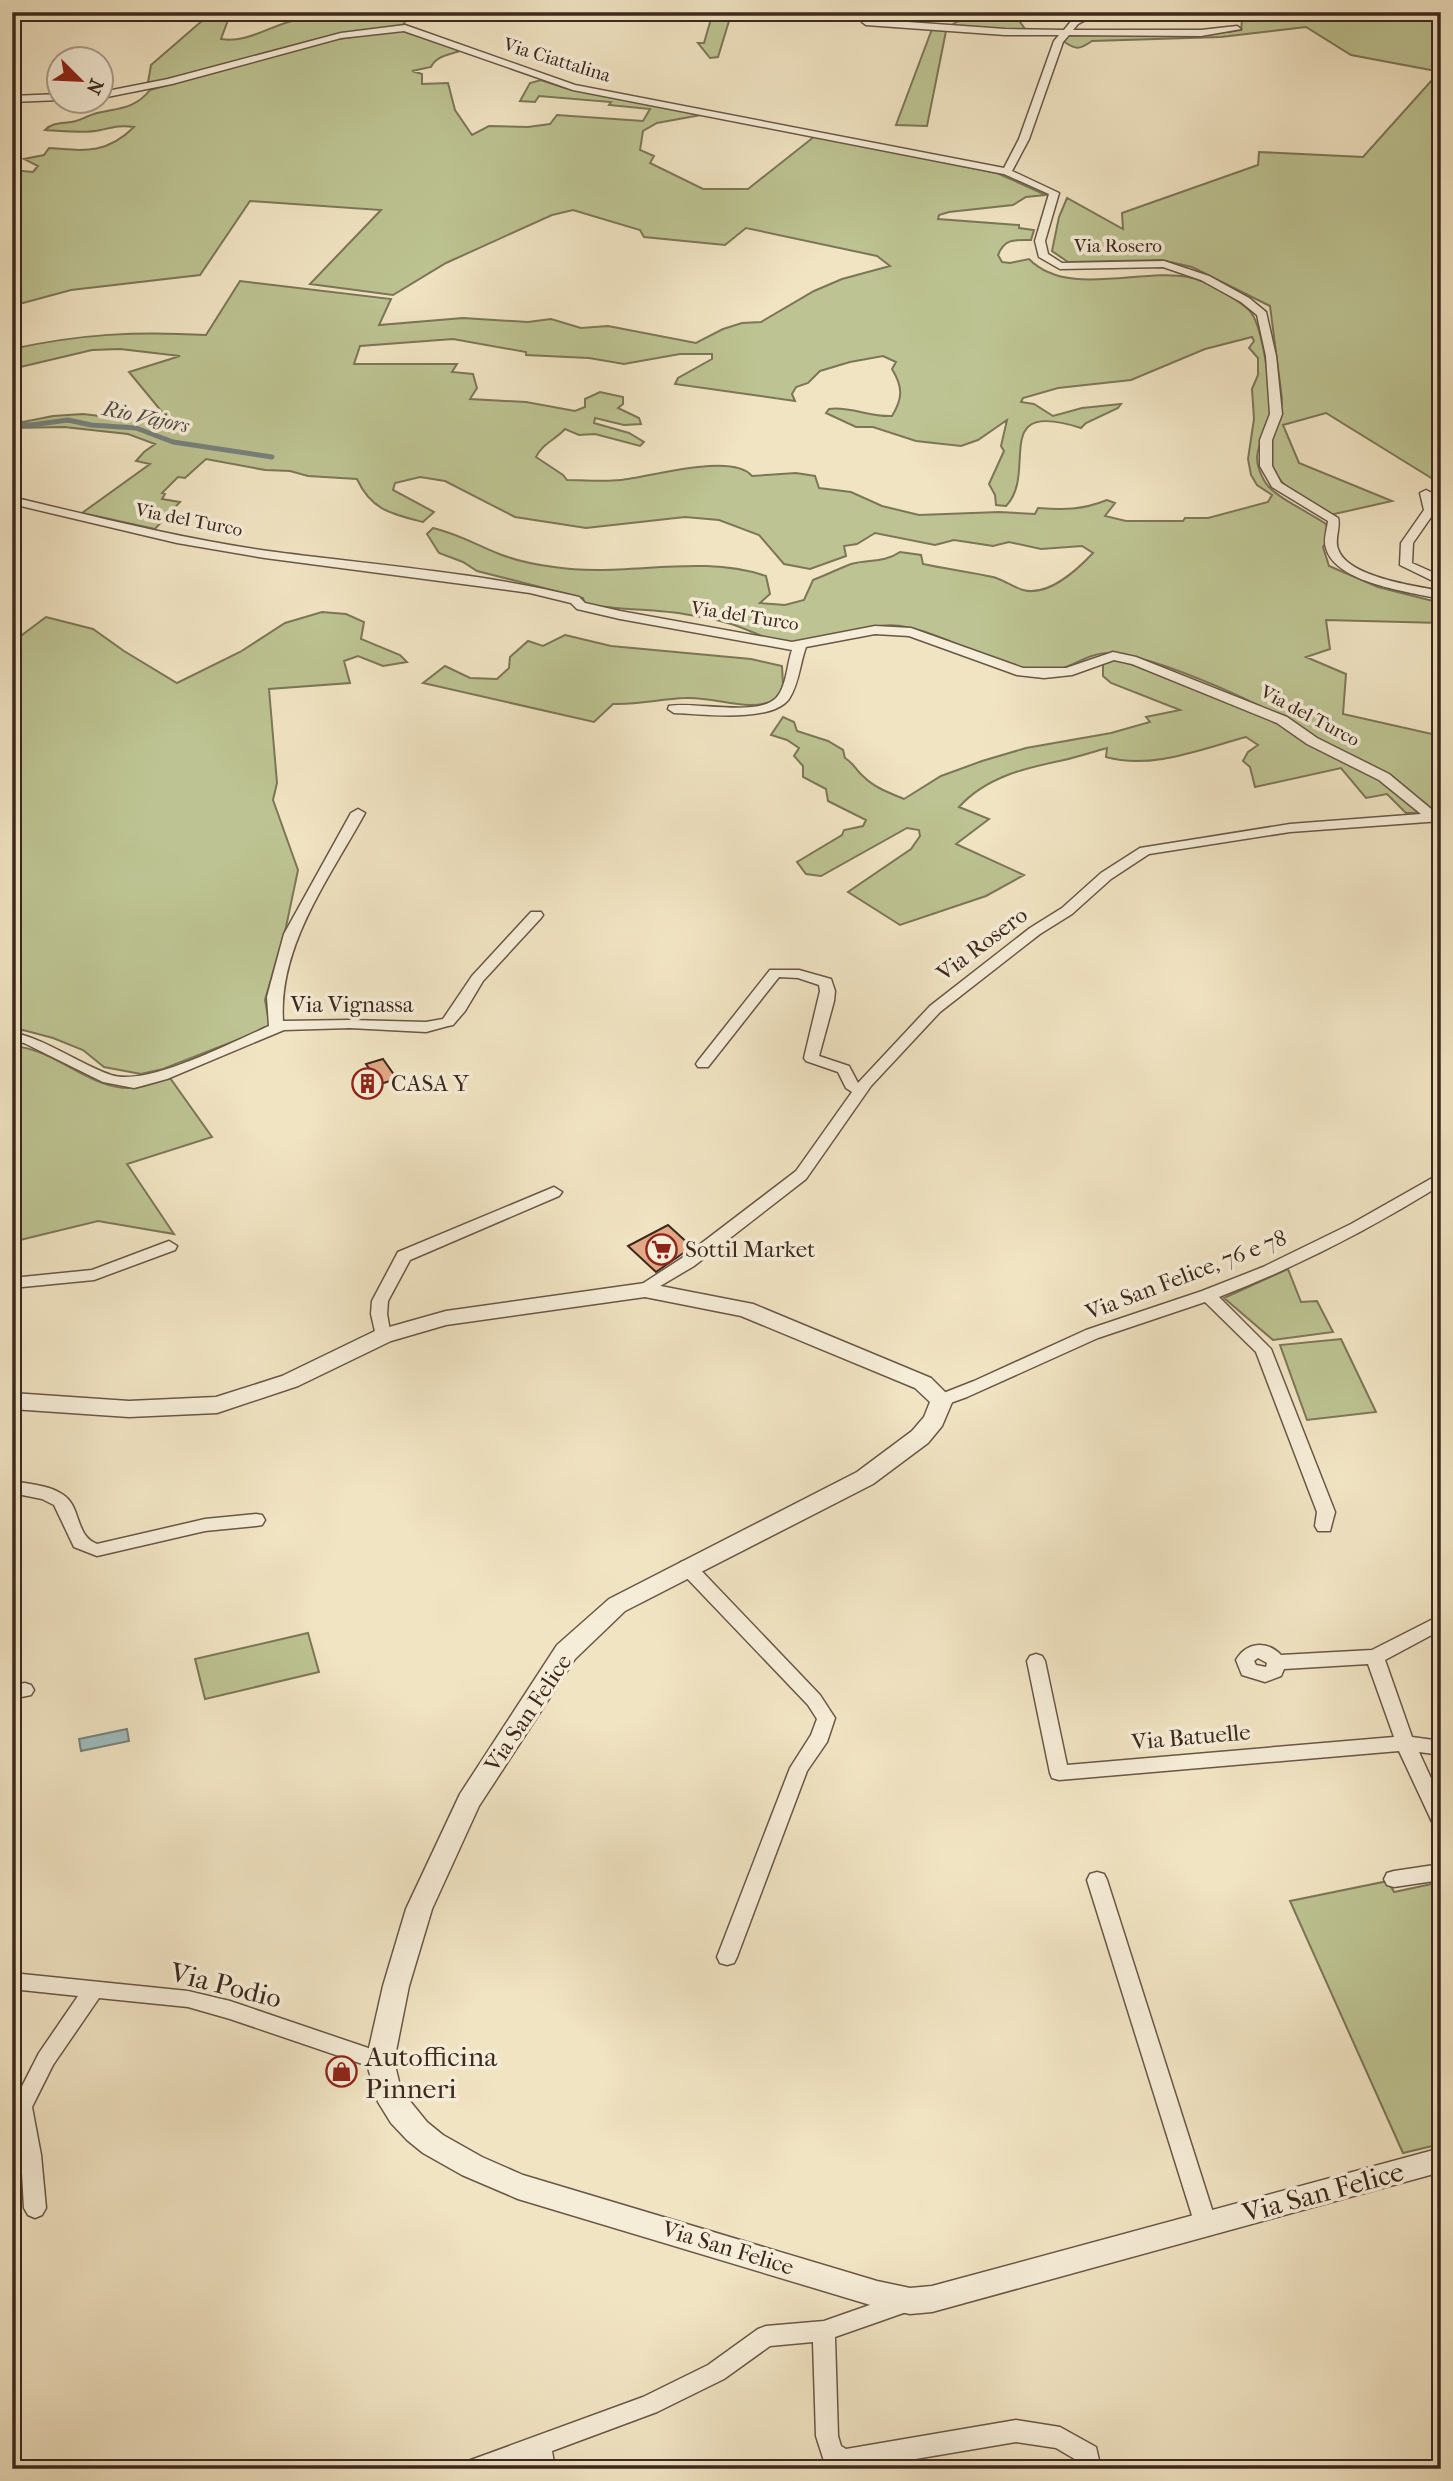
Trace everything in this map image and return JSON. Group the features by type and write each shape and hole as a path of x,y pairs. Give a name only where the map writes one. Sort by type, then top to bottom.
{"street":[{"path":"1007,172 1024,139 1054,51 1065,32 1080,19 1097,12"},
{"path":"866,22 983,32 1201,33 1237,29"},
{"name":"Via Ciattalina","path":"116,93 143,89 322,39 376,29 405,28 573,87 1007,172"},
{"path":"12,99 46,98"},
{"name":"Via Rosero","path":"1007,172 1054,193 1041,241 1044,255 1060,265 1164,264 1205,278 1245,300 1262,314 1271,356 1276,414 1266,440 1266,466 1276,485 1334,520 1331,546 1336,561 1359,575 1441,595"},
{"path":"1426,493 1430,510 1407,544 1406,565 1441,581"},
{"name":"Via del Turco","path":"12,500 177,539 265,554 530,589 575,600 581,606 620,615 792,646 893,629 911,632 1021,672 1044,674 1069,672 1113,656 1136,662 1282,720 1312,741 1384,777 1436,817"},
{"path":"674,709 760,710 777,705 784,697 800,646"},
{"path":"276,1028 274,997 291,934 359,813"},
{"name":"Via Rosero","path":"645,1290 688,1262 800,1175 861,1091 934,1009 1035,931 1067,911 1106,876 1145,851 1290,828 1436,817"},
{"name":"Via Vignassa","path":"12,1036 29,1040 108,1079 134,1083 162,1076 276,1028 350,1024 426,1027 447,1022 477,979 536,915"},
{"path":"703,1064 775,973 799,974 826,982 830,993 810,1047 810,1058 844,1069 851,1085 861,1091"},
{"name":"Via San Felice, 76 e 78","path":"942,1400 984,1386 1092,1334 1208,1295 1313,1251 1383,1214 1441,1178"},
{"path":"383,1336 379,1314 380,1301 404,1256 554,1192"},
{"path":"12,1283 94,1275 169,1246"},
{"path":"12,1401 129,1409 218,1405 290,1381 383,1336 446,1318 645,1290 745,1309 923,1383 942,1400"},
{"path":"1208,1295 1263,1349 1326,1512 1324,1526"},
{"name":"Via San Felice","path":"942,1400 934,1420 920,1437 865,1478 617,1605 566,1652 469,1801 419,1909 396,1986 380,2061 388,2094 401,2114 433,2144 518,2186 877,2294 910,2301 932,2300 1441,2160"},
{"path":"12,1487 49,1495 61,1501 76,1539 86,1548 97,1550 205,1525 256,1520"},
{"path":"687,1567 814,1700 826,1718 820,1737 799,1768 727,1957"},
{"path":"1276,1662 1375,1657 1441,1622"},
{"path":"1375,1657 1405,1743 1441,1821"},
{"name":"Via Batuelle","path":"1036,1661 1059,1773 1405,1743 1441,1748"},
{"path":"1394,1879 1441,1872"},
{"path":"1097,1880 1206,2225"},
{"name":"Via Podio","path":"12,1981 188,1999 230,2010 380,2061"},
{"path":"35,2208 31,2155 22,2107 46,2059 94,1990"},
{"path":"476,2469 671,2394 716,2372 766,2336 824,2331 910,2301"},
{"path":"824,2331 827,2436 832,2453 844,2460 1016,2431 1060,2438 1088,2455 1090,2469"},
{"path":"540,2445 544,2469"}],"green space":[{"path":"330,12 411,12 403,25 319,39 153,84 148,82 151,65 203,20 228,20 221,39 230,40 249,37 287,22 335,16"},
{"path":"713,12 738,12 729,21 718,57 710,58 698,43 704,43"},
{"path":"967,12 1024,12 1018,19 1025,29 1008,31 948,27 962,19"},
{"path":"1441,12 1441,484 1326,413 1283,425 1299,463 1392,501 1330,515 1286,487 1272,467 1270,441 1281,412 1282,399 1270,306 1192,267 1161,260 1068,262 1052,251 1059,217 1067,198 1123,229 1122,213 1258,165 1259,152 1363,157 1433,79 1436,71 1351,55 1306,27 1221,37 1092,41 1078,48 1063,41 1068,34 1229,32 1241,30 1242,20 1257,21 1303,13"},
{"path":"932,29 946,31 927,126 896,125"},
{"path":"400,30 462,50 440,58 431,67 412,71 422,74 422,84 448,83 455,110 472,135 489,126 528,127 550,124 557,115 643,121 650,109 609,105 611,102 539,96 535,102 520,101 530,83 541,80 565,88 701,115 657,123 643,131 640,150 654,156 650,163 703,189 748,189 815,136 997,173 1046,195 1026,197 1013,205 949,212 939,215 938,219 1019,225 1019,228 1034,230 1031,240 1015,240 1004,245 998,255 1002,262 1029,259 1045,271 1063,277 1105,279 1169,275 1196,279 1212,286 1249,310 1258,328 1269,389 1269,422 1257,461 1265,482 1284,499 1326,524 1330,537 1323,547 1329,566 1378,587 1441,603 1441,623 1326,620 1330,649 1306,657 1346,674 1343,714 1441,736 1441,812 1406,813 1387,794 1366,798 1341,768 1255,787 1250,767 1243,761 1248,752 1258,745 1246,737 1158,760 1106,757 1107,748 1007,775 981,788 970,797 959,807 989,819 956,844 1024,875 986,896 900,925 848,892 911,849 920,836 919,830 907,828 821,876 806,874 797,862 842,835 844,830 863,826 866,820 828,801 826,789 803,777 803,766 794,756 799,748 787,740 771,735 783,717 794,722 797,731 828,741 843,750 845,758 868,781 904,799 941,776 982,761 1026,748 1111,733 1150,722 1146,717 1180,710 1111,683 1103,676 1103,664 1109,659 1136,664 1188,683 1321,742 1281,717 1218,687 1153,662 1126,655 1097,654 1063,668 1031,670 998,661 917,630 887,625 819,640 783,642 705,618 585,604 583,598 477,571 463,562 439,553 427,534 433,528 508,557 580,570 687,566 740,569 766,576 770,594 760,603 785,605 804,600 813,580 857,562 882,559 900,552 921,555 923,564 993,577 1023,590 1033,591 1052,586 1079,567 1093,553 1082,546 1041,549 1009,542 993,546 954,540 935,545 875,533 857,544 844,546 846,556 810,569 784,564 759,535 719,520 685,517 586,528 515,517 445,481 420,477 395,483 393,490 434,512 423,522 392,513 376,504 357,479 308,476 206,459 185,478 178,477 162,493 165,494 162,499 180,502 155,529 82,513 150,464 136,461 155,444 128,434 64,427 12,428 12,420 23,422 83,414 150,422 177,430 129,372 180,356 120,349 92,350 12,369 12,349 109,335 206,335 240,281 391,299 379,325 463,318 528,322 551,319 581,328 608,326 696,343 723,329 742,323 761,322 814,291 842,279 890,266 877,256 746,228 725,245 644,237 640,230 573,210 552,215 446,263 393,295 310,284 381,210 250,201 200,275 71,290 12,306 12,170 33,172 38,166 24,159 44,155 49,148 85,150 114,142 134,127 88,132 45,130 56,124 89,116 116,116 116,110 138,101 150,90 325,41","holes":["1252,337 1254,341 1249,348 1258,358 1258,375 1252,389 1254,419 1248,459 1251,475 1257,485 1272,495 1268,502 1208,518 1185,518 1183,521 1126,521 1105,516 1115,503 1107,500 1073,508 1038,508 1035,514 999,512 919,515 882,506 851,492 819,488 815,476 796,473 752,476 742,469 728,466 690,468 621,480 567,480 536,457 565,429 579,435 595,434 640,446 644,442 629,433 594,423 595,418 624,425 641,424 639,418 618,408 623,404 623,397 600,392 585,399 585,407 575,411 526,402 470,399 477,388 473,374 452,372 457,364 354,364 360,346 453,339 526,352 526,355 589,358 624,364 680,354 712,354 712,359 678,378 675,384 795,401 792,394 796,387 808,383 820,371 883,356 896,362 892,369 900,392 892,416 837,408 829,409 826,413 856,427 873,427 916,441 961,446 978,440 1007,420 1001,446 1004,451 989,484 995,495 996,505 1006,506 1015,492 1025,431 1035,423 1052,421 1081,428 1121,404 1082,408 1053,416 1034,404 1021,402 1023,398 1058,388 1131,380 1205,349"]},
{"path":"322,612 346,614 364,622 361,639 400,655 407,662 383,666 358,656 344,661 350,683 269,689 277,783 273,800 298,870 286,927 265,1000 270,1027 163,1069 141,1074 104,1067 83,1050 53,1038 23,1030 12,1031 12,651 18,638 46,617 93,629 177,683 240,652 285,623"},
{"path":"565,635 611,646 751,659 782,666 783,684 778,699 767,703 744,705 685,698 613,704 594,722 423,683 445,666 470,678 497,679 509,668 510,657 528,641 543,646"},
{"path":"12,1046 28,1048 101,1083 116,1087 132,1088 170,1078 212,1137 127,1164 174,1234 98,1221 12,1242 12,1198 15,1190"},
{"path":"1288,1269 1301,1302 1317,1301 1333,1332 1273,1340 1224,1298"},
{"path":"1341,1339 1376,1412 1307,1420 1280,1345"},
{"path":"308,1633 319,1672 205,1699 195,1659"},
{"path":"1388,1881 1394,1892 1441,1882 1441,1994 1433,1996 1441,2011 1441,2144 1403,2153 1290,1901"}],"water":[{"path":"127,1729 129,1741 81,1751 79,1739"}],"building":[{"path":"383,1059 397,1079 380,1084 366,1064"},
{"name":"Sottil Market","path":"668,1225 692,1247 656,1272 628,1246"}],"waterway":[{"name":"Rio Vajors","path":"12,424 31,425 68,420 91,425 136,428 173,442 272,457"},
{"name":"Rio Vajors","path":"61,421 72,421"}],"place":[{"name":"CASA Y","path":"368,1083"},
{"name":"Sottil Market","path":"662,1249"},
{"name":"Autofficina Pinneri","path":"342,2072"}]}
